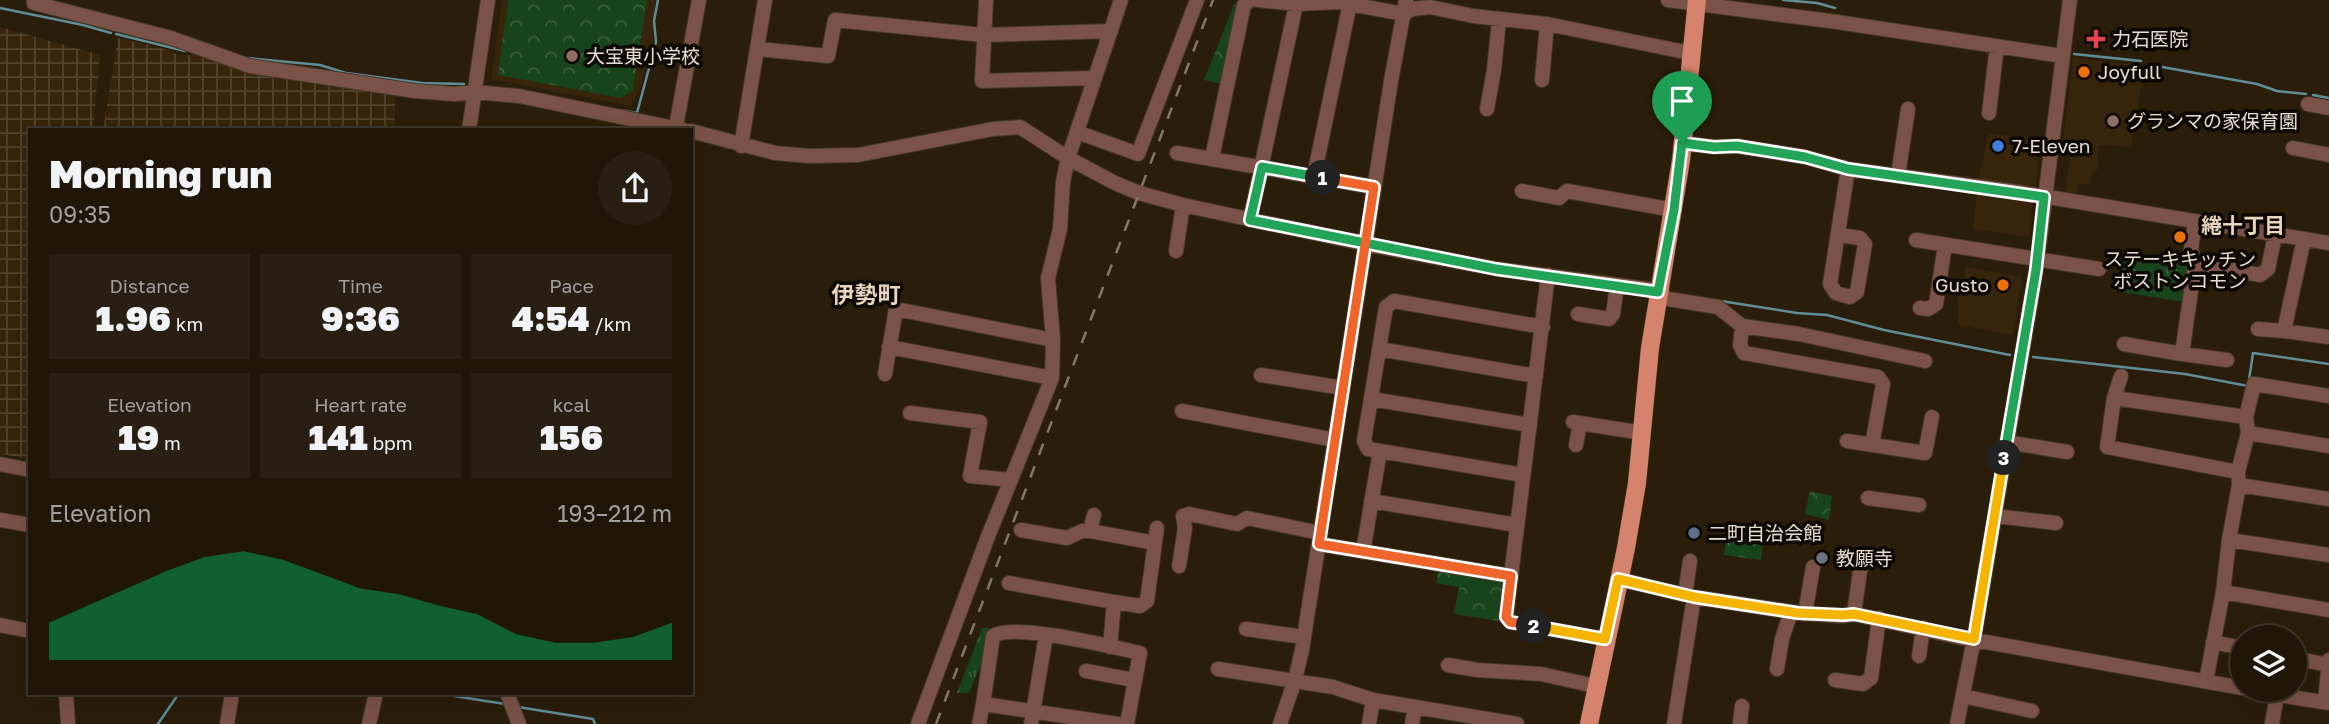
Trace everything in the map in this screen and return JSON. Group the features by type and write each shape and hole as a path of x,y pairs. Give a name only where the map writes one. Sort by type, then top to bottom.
{"main road":[{"path":"1589,724 1633,504 1658,292 1674,210 1697,2"}],"street":[{"path":"34,0 34,3 117,23 209,51 233,62 415,91 519,96 680,128 699,0"},
{"path":"469,128 488,0"},
{"path":"741,146 765,0"},
{"path":"986,0 982,35 982,81 1095,78"},
{"path":"918,724 1052,378 1053,340 1048,278 1060,229 1063,182 1068,158 1121,0"},
{"path":"1077,132 1138,154 1197,0"},
{"path":"1212,158 1244,5 1251,0 1430,8 1499,20 1547,24 1690,53"},
{"path":"1668,0 1697,2 2062,56"},
{"path":"1957,724 1974,639 2037,259 2070,0"},
{"path":"1314,176 1350,3"},
{"path":"1250,220 1296,4"},
{"path":"1280,724 1295,680 1304,636 1405,7"},
{"path":"758,49 828,56 835,20 982,35 1111,32"},
{"path":"1487,109 1499,20"},
{"path":"1542,80 1547,24"},
{"path":"1989,113 1997,46"},
{"path":"2308,104 2329,108"},
{"path":"1898,176 1908,108"},
{"path":"693,132 741,146 809,156 858,155 993,129 1020,127 1068,158 1134,191 1183,205 1496,269 1658,292 1668,299 1718,307 1742,326 1799,334 1925,360"},
{"path":"1682,143 1714,147 1737,146 1805,157 1848,169 2044,197 2329,243"},
{"path":"2293,148 2329,155"},
{"path":"1177,153 1374,187"},
{"path":"1839,235 1848,169"},
{"path":"1522,191 1559,198 1567,191 1674,210"},
{"path":"1176,251 1183,205"},
{"path":"2182,354 2196,269 2191,250 2195,221"},
{"path":"2195,263 2260,275 2268,269 2275,235"},
{"path":"2284,331 2304,239"},
{"path":"1916,240 2099,269"},
{"path":"1920,308 1928,309 1936,304 1945,245"},
{"path":"1548,275 1506,617 1510,622 1605,639"},
{"path":"1578,314 1609,319 1613,314 1617,285"},
{"path":"1523,475 1368,449 1364,441 1386,306 1394,301 1543,327"},
{"path":"885,374 896,309 1053,340"},
{"path":"1742,326 1740,345 1744,353 1795,360 1878,377 1883,384 1872,444"},
{"path":"2258,329 2329,337"},
{"path":"1795,360 1799,334"},
{"path":"2124,344 2227,359"},
{"path":"889,347 1052,378"},
{"path":"1379,349 1536,376"},
{"path":"1262,375 1343,388"},
{"path":"2121,376 2114,398 2107,447 2329,499"},
{"path":"2206,681 2223,592 2238,479 2248,433 2246,418 2254,384 2329,396"},
{"path":"2114,398 2246,418"},
{"path":"1371,399 1530,425"},
{"path":"1182,411 1335,439"},
{"path":"910,413 980,422 970,476 1011,480"},
{"path":"1847,441 1925,453 1932,416"},
{"path":"1576,444 1576,423 1643,433"},
{"path":"2248,433 2329,446"},
{"path":"2007,442 2067,452"},
{"path":"1363,552 1380,451"},
{"path":"0,464 28,470"},
{"path":"1868,498 1919,505"},
{"path":"1371,501 1517,525"},
{"path":"1179,566 1185,528 1184,516 1189,514 1237,524 1247,518 1363,552 1511,576"},
{"path":"1090,531 1094,515"},
{"path":"1995,516 2056,523"},
{"path":"0,520 28,525"},
{"path":"1009,583 1140,606 1147,601 1156,536 1082,531 1067,538 1021,530"},
{"path":"2229,540 2329,555"},
{"path":"1674,724 1690,596 1690,561"},
{"path":"1849,615 1861,564"},
{"path":"1777,669 1782,639 1798,613 1813,567"},
{"path":"1618,579 1690,596 1798,613 1880,618 1974,639 2230,686"},
{"path":"2223,592 2329,610"},
{"path":"1110,647 1114,602"},
{"path":"1835,680 1863,684 1871,678 1880,618"},
{"path":"0,625 28,631"},
{"path":"1919,656 1923,628"},
{"path":"1246,629 1304,636"},
{"path":"979,724 993,636 1000,631 1046,635 1140,653 1127,724"},
{"path":"1032,718 1046,635"},
{"path":"2213,642 2230,646"},
{"path":"2307,659 2329,662 2327,703 2307,700"},
{"path":"1448,665 1477,670 1541,674 1595,686"},
{"path":"1218,669 1295,680 1333,687 1373,700 1517,724"},
{"path":"1086,671 1135,680"},
{"path":"66,695 68,724"},
{"path":"227,724 232,695"},
{"path":"369,724 376,695"},
{"path":"508,695 519,724"},
{"path":"1963,696 2032,710"},
{"path":"1369,724 1373,700"},
{"path":"2272,724 2276,702"},
{"path":"983,704 1032,718 1118,724"},
{"path":"1740,724 1742,706"},
{"path":"1412,724 1415,707"}],"shaded area":[{"name":"大宝東小学校","path":"502,0 655,0 652,53 647,59 640,89 631,106 491,79"},
{"path":"0,27 100,55 93,128 28,128 28,459 0,454"},
{"path":"118,38 180,55 202,55 396,94 394,128 103,128"},
{"path":"2073,58 2137,65 2141,69 2142,82 2131,147 2099,145 2097,171 2092,171 2090,185 2078,183 2076,196 2065,194 2072,142 2063,141"},
{"path":"1989,133 2041,140 2035,189 1978,181"},
{"path":"1977,191 2033,199 2029,237 1973,229"},
{"path":"1966,267 2022,277 2013,335 1958,325 1958,301"}],"green space":[{"name":"大宝東小学校","path":"508,0 647,0 633,90 621,98 498,75"},
{"path":"1236,0 1235,10 1238,11 1223,84 1204,80"},
{"path":"2121,254 2191,267 2184,302 2115,291"},
{"path":"1810,491 1832,496 1829,520 1805,514"},
{"path":"1728,527 1764,533 1761,560 1724,555"},
{"path":"1438,570 1500,580 1503,585 1499,621 1454,614 1459,587 1436,583"},
{"path":"982,628 990,628 982,661 969,693 957,693"}],"waterway":[{"path":"620,110 637,113 656,42 654,21 658,0"},
{"path":"1783,0 1817,3 1835,8"},
{"path":"0,8 111,33"},
{"path":"116,34 185,51"},
{"path":"2074,54 2141,61"},
{"path":"247,58 320,65 346,73 422,83 464,84"},
{"path":"2151,65 2257,84 2277,91 2306,94"},
{"path":"2313,95 2329,98"},
{"path":"1721,301 1827,315 1884,330 2010,355"},
{"path":"2249,380 2253,353 2329,364"},
{"path":"2033,357 2185,374 2248,386"},
{"path":"158,724 178,695"},
{"path":"448,695 505,704"},
{"path":"518,707 593,719 595,724"}],"railway":[{"path":"936,724 1213,0"}],"place":[{"name":"力石医院","path":"2096,39"},
{"name":"大宝東小学校","path":"572,56"},
{"name":"Joyfull","path":"2084,72"},
{"name":"グランマの家保育園","path":"2113,121"},
{"name":"7-Eleven","path":"1998,146"},
{"name":"ステーキキッチン ボストンコモン","path":"2180,237"},
{"name":"Gusto","path":"2003,285"},
{"name":"二町自治会館","path":"1694,533"},
{"name":"教願寺","path":"1822,558"}],"district":[{"name":"綣十丁目","path":"2243,226"},
{"name":"伊勢町","path":"866,295"}],"route":[{"path":"1682,143 1674,210 1658,292 1496,269 1366,244 1250,220 1262,167 1374,187 1366,244 1319,544 1511,576 1506,617 1510,622 1605,639 1618,579 1694,597 1798,613 1854,614 1974,639 2036,270 2044,197 1848,169 1805,157 1737,146 1714,147 1682,143"}]}
